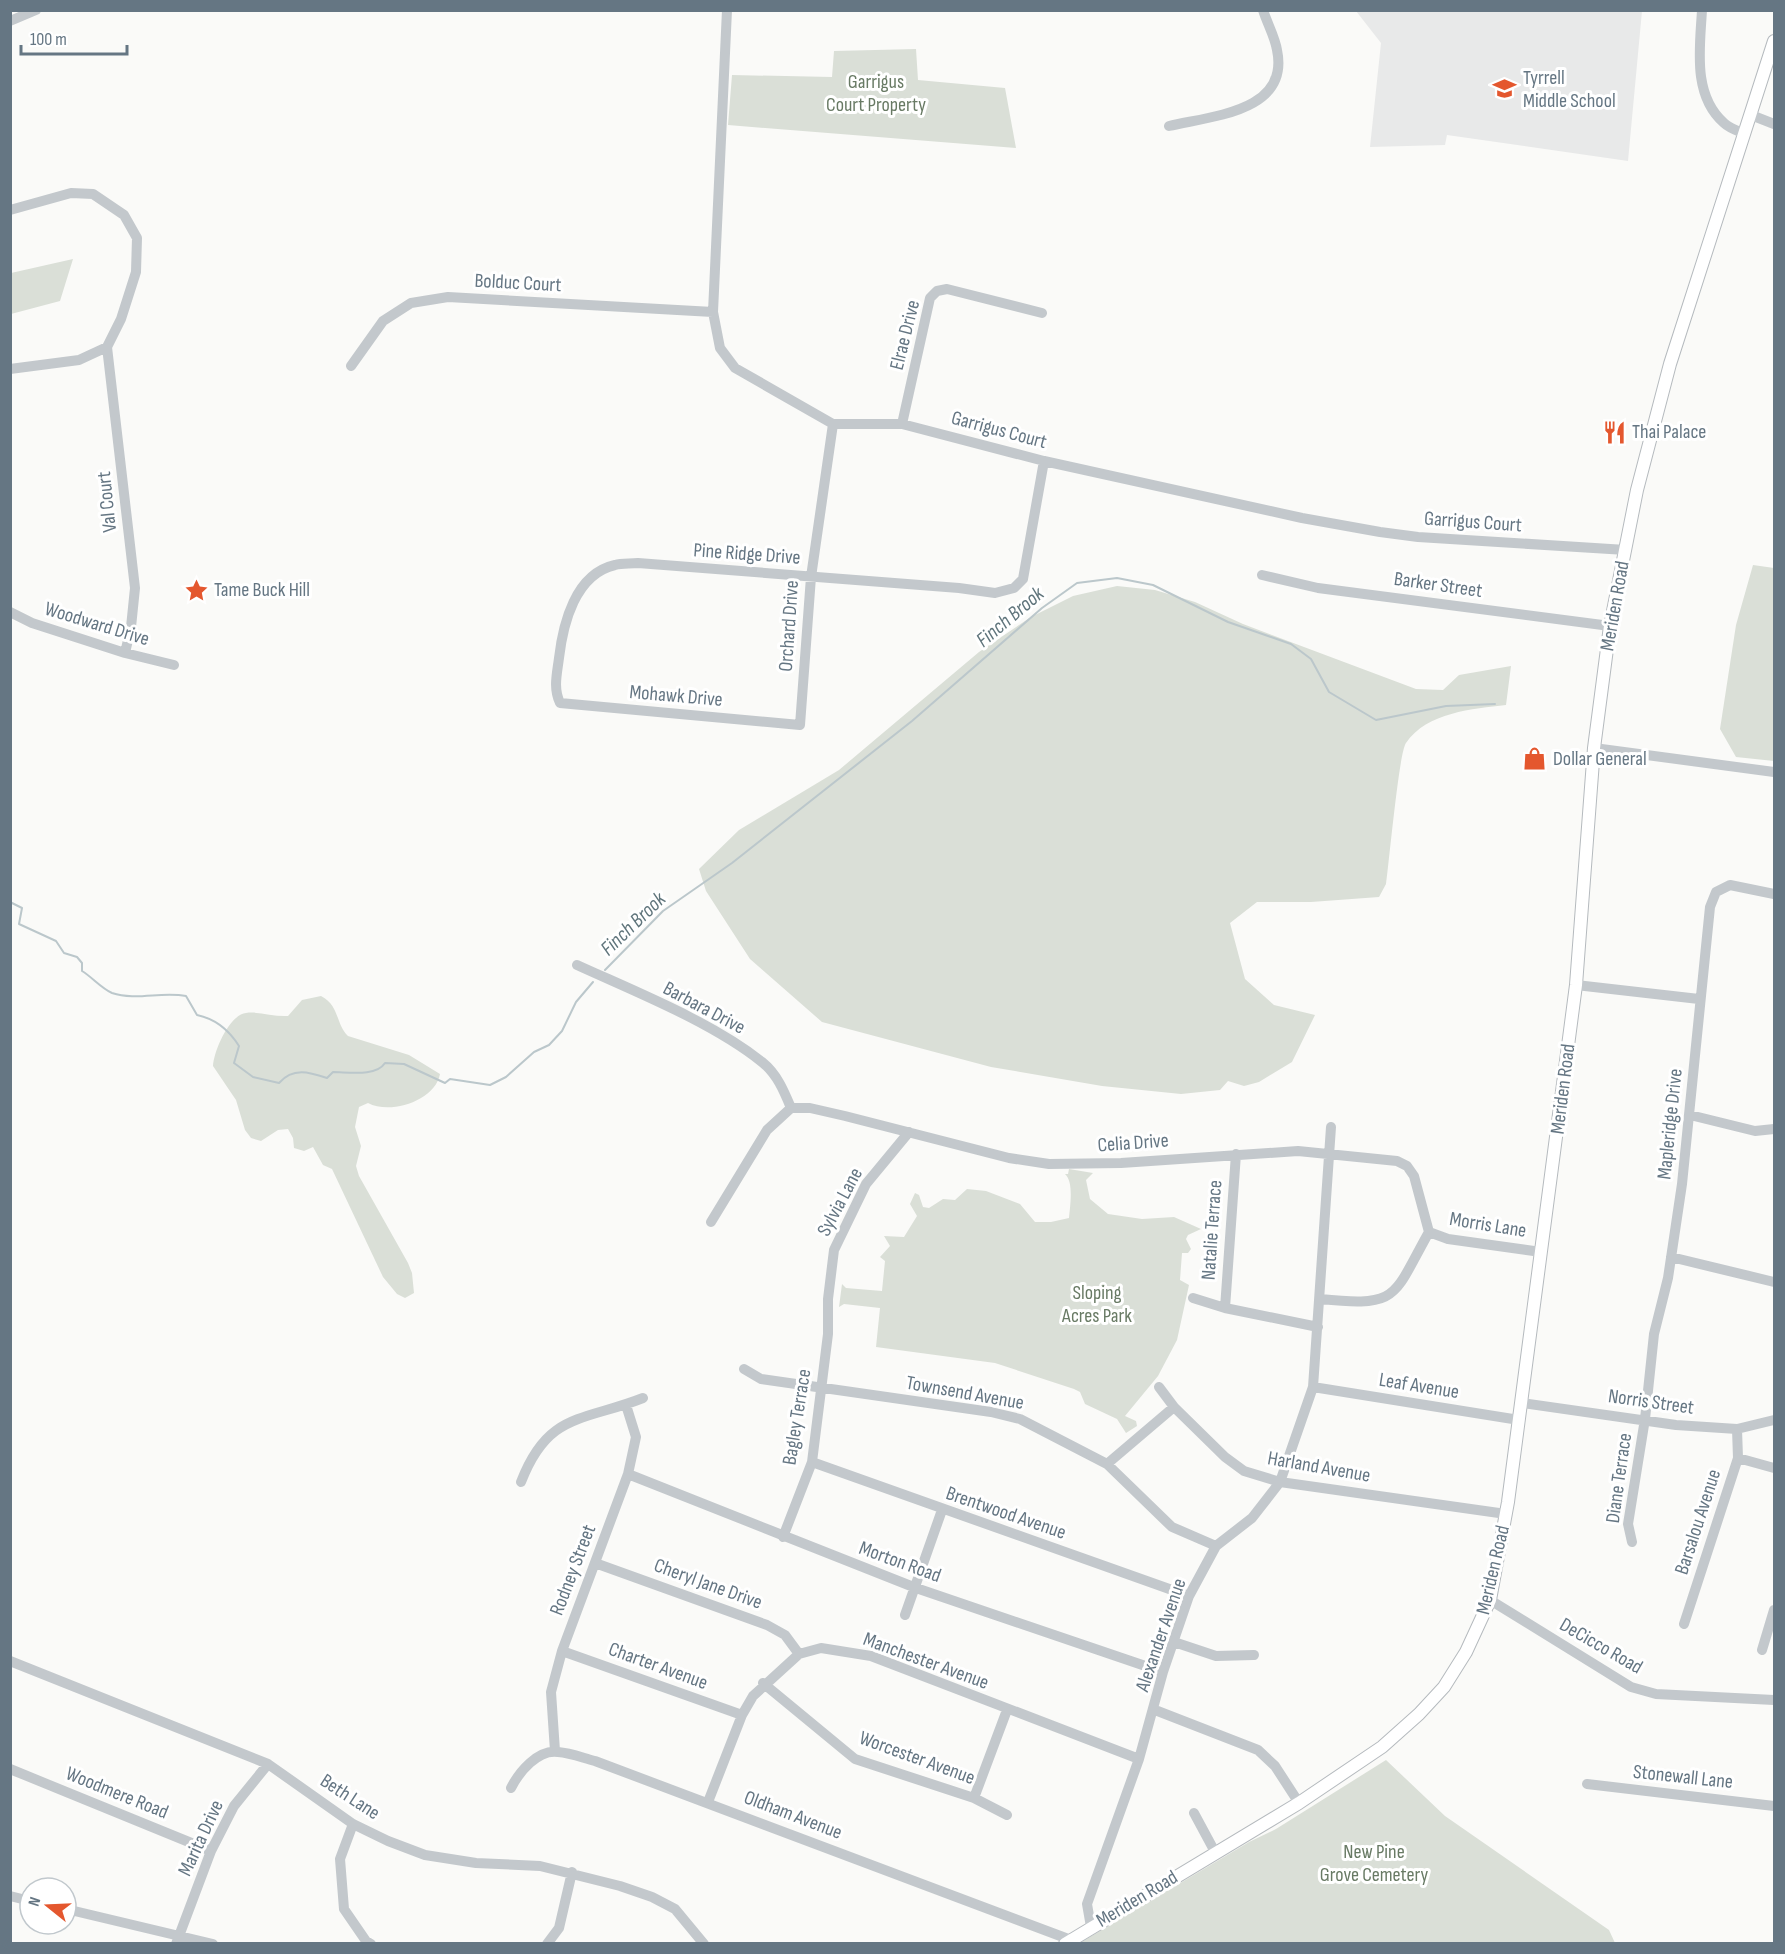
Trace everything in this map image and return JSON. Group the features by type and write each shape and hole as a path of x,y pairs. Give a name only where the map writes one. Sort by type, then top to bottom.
{"main road":[{"name":"Meriden Road","path":"1068,1942 1299,1803 1382,1747 1436,1697 1466,1652 1490,1600 1506,1514 1522,1403 1576,985 1594,747 1610,626 1645,456 1670,364 1774,41"}],"street":[{"path":"10,21 36,10"},
{"name":"Garrigus Court","path":"727,10 713,312 720,348 735,368 833,424 903,424 1044,461 1302,518 1380,532 1418,537 1626,550"},
{"path":"1169,126 1241,110 1262,100 1279,69 1277,50 1263,10"},
{"path":"1702,10 1700,75 1710,102 1723,123 1745,134"},
{"path":"1751,115 1774,124"},
{"path":"10,210 71,193 93,194 124,215 137,238 136,272 121,319 107,347 79,360 10,369"},
{"name":"Elrae Drive","path":"903,424 930,298 937,291 947,289 1042,313"},
{"name":"Bolduc Court","path":"351,366 383,321 411,303 448,297 713,312"},
{"name":"Val Court","path":"107,347 135,588 131,627 125,653"},
{"name":"Orchard Drive","path":"800,725 811,577 833,424"},
{"name":"Pine Ridge Drive","path":"556,693 562,632 575,597 595,575 613,565 638,563 959,588 995,593 1014,588 1023,579 1044,461"},
{"name":"Barker Street","path":"1262,575 1318,588 1610,626"},
{"name":"Woodward Drive","path":"10,612 32,623 125,653 174,665"},
{"name":"Mohawk Drive","path":"556,693 560,703 570,705 800,725"},
{"path":"1594,747 1774,771"},
{"name":"Mapleridge Drive","path":"1645,1419 1654,1334 1671,1257 1690,1115 1710,907 1716,892 1730,885 1774,894"},
{"name":"Barbara Drive","path":"578,965 722,1036 763,1062 780,1081 791,1108"},
{"path":"1576,985 1700,999"},
{"path":"711,1222 767,1130 791,1108"},
{"name":"Celia Drive","path":"791,1108 810,1108 1008,1158 1049,1164 1121,1163 1298,1151 1397,1161 1407,1166 1414,1176 1429,1232"},
{"path":"1690,1115 1755,1131 1774,1129"},
{"name":"Alexander Avenue","path":"1091,1927 1087,1904 1139,1759 1155,1710 1163,1672 1189,1596 1216,1546 1252,1518 1280,1482 1313,1387 1331,1128"},
{"name":"Sylvia Lane","path":"828,1299 834,1250 844,1225 866,1184 909,1132"},
{"name":"Natalie Terrace","path":"1225,1308 1236,1154"},
{"path":"1320,1299 1373,1303 1383,1300 1394,1293 1429,1232"},
{"name":"Morris Lane","path":"1429,1232 1448,1239 1541,1252"},
{"path":"1671,1257 1774,1282"},
{"path":"1193,1298 1225,1308 1318,1327"},
{"name":"Bagley Terrace","path":"783,1537 812,1462 828,1334 828,1299"},
{"name":"Townsend Avenue","path":"744,1369 761,1379 950,1406 1020,1419 1107,1464 1172,1527 1216,1546"},
{"name":"Harland Avenue","path":"1159,1387 1174,1407 1244,1471 1280,1482 1506,1514"},
{"name":"Leaf Avenue","path":"1313,1387 1519,1420"},
{"path":"521,1482 530,1459 546,1436 574,1419 643,1398"},
{"name":"Norris Street","path":"1522,1403 1676,1425 1737,1429 1774,1420"},
{"name":"Rodney Street","path":"555,1751 551,1692 562,1651 628,1474 636,1437 626,1405"},
{"path":"1107,1464 1174,1407"},
{"name":"Diane Terrace","path":"1632,1542 1628,1524 1645,1419"},
{"name":"Barsalou Avenue","path":"1684,1624 1737,1458 1737,1429"},
{"path":"1737,1458 1774,1468"},
{"name":"Brentwood Avenue","path":"812,1462 1189,1596"},
{"name":"Morton Road","path":"628,1474 916,1588 1163,1672"},
{"path":"905,1615 942,1510"},
{"name":"Cheryl Jane Drive","path":"595,1563 767,1625 784,1635 799,1654"},
{"name":"DeCicco Road","path":"1490,1600 1631,1687 1656,1694 1774,1700"},
{"path":"1762,1650 1774,1610"},
{"path":"1173,1642 1216,1656 1254,1655"},
{"name":"Manchester Avenue","path":"708,1803 742,1715 753,1696 763,1683 799,1654 821,1648 871,1656 1139,1759"},
{"name":"Charter Avenue","path":"562,1651 742,1715"},
{"name":"Beth Lane","path":"10,1661 268,1764 352,1824 425,1855 476,1863 540,1866 572,1872 620,1886 667,1905 682,1917 704,1944"},
{"name":"Worcester Avenue","path":"763,1683 855,1759 974,1798 1007,1815"},
{"path":"974,1798 1007,1710"},
{"path":"1155,1710 1258,1750 1275,1766 1299,1803"},
{"path":"511,1788 518,1774 530,1762 555,1751"},
{"name":"Oldham Avenue","path":"555,1751 595,1761 708,1803 1068,1942"},
{"name":"Marita Drive","path":"178,1940 211,1851 234,1806 268,1764"},
{"name":"Woodmere Road","path":"10,1769 211,1851"},
{"name":"Stonewall Lane","path":"1587,1784 1774,1806"},
{"path":"1194,1813 1215,1852"},
{"path":"352,1824 340,1859 344,1909 366,1941 371,1944"},
{"path":"548,1944 558,1928 572,1872"},
{"path":"78,1912 178,1940 213,1944"}],"shaded area":[{"name":"Tyrrell Middle School","path":"1356,11 1642,11 1628,161 1447,135 1445,145 1370,147 1381,43"}],"green space":[{"name":"Garrigus Court Property","path":"916,49 918,80 1005,88 1016,148 728,125 732,75 832,77 834,51"},
{"path":"73,259 60,301 11,314 11,273"},
{"path":"1753,565 1774,568 1774,761 1736,757 1720,729 1736,625"},
{"path":"1117,586 1155,590 1195,602 1243,624 1416,689 1443,690 1459,675 1511,666 1506,705 1465,711 1438,718 1415,733 1406,743 1397,786 1386,884 1379,897 1311,902 1257,902 1230,923 1245,979 1274,1005 1315,1015 1292,1062 1259,1082 1244,1086 1228,1081 1220,1090 1181,1094 1102,1086 991,1067 822,1022 750,959 706,891 699,869 739,830 839,770 979,652 1031,617 1073,596"},
{"path":"321,996 331,1005 348,1036 409,1055 440,1074 430,1092 410,1103 388,1107 368,1103 359,1107 355,1127 361,1146 356,1166 359,1176 412,1273 414,1293 405,1298 397,1294 383,1277 332,1169 323,1165 313,1147 304,1151 294,1148 293,1138 288,1129 278,1130 261,1141 251,1138 245,1130 236,1100 213,1066 216,1052 228,1027 240,1015 261,1013 288,1016 302,1000"},
{"name":"Sloping Acres Park","path":"1069,1169 1093,1173 1086,1180 1090,1199 1108,1214 1142,1219 1174,1217 1201,1229 1188,1235 1186,1239 1191,1249 1188,1253 1182,1253 1180,1280 1189,1285 1177,1340 1158,1376 1125,1416 1136,1421 1137,1426 1126,1433 1117,1419 1085,1404 1080,1392 1074,1389 995,1363 876,1347 880,1308 844,1304 839,1307 842,1284 846,1288 882,1291 885,1261 880,1257 890,1246 884,1236 904,1237 917,1216 910,1204 915,1193 919,1195 923,1207 929,1208 943,1199 955,1200 967,1189 986,1191 1020,1204 1035,1222 1051,1222 1069,1218 1070,1183 1065,1174 1068,1174"},
{"name":"New Pine Grove Cemetery","path":"1386,1760 1445,1816 1609,1930 1615,1943 1080,1943 1249,1842 1276,1829"}],"waterway":[{"name":"Finch Brook","path":"605,970 663,911 732,863 912,721 1042,608 1077,583 1117,578 1153,585 1228,622 1291,644 1311,659 1329,692 1376,720 1446,706 1495,704"},
{"name":"Finch Brook","path":"10,902 22,908 19,924 56,941 64,953 77,957 82,963 82,971 108,991 130,996 186,996 197,1015 216,1022 235,1040 239,1046 234,1063 253,1077 279,1083 296,1073 302,1072 327,1078 333,1072 369,1072 385,1063 404,1064 445,1083 450,1079 490,1085 506,1077 534,1052 549,1045 562,1031 576,1002 593,982"}],"place":[{"name":"Tyrrell Middle School","path":"1505,89"},
{"name":"Thai Palace","path":"1614,432"},
{"name":"Tame Buck Hill","path":"196,590"},
{"name":"Dollar General","path":"1535,759"}]}
